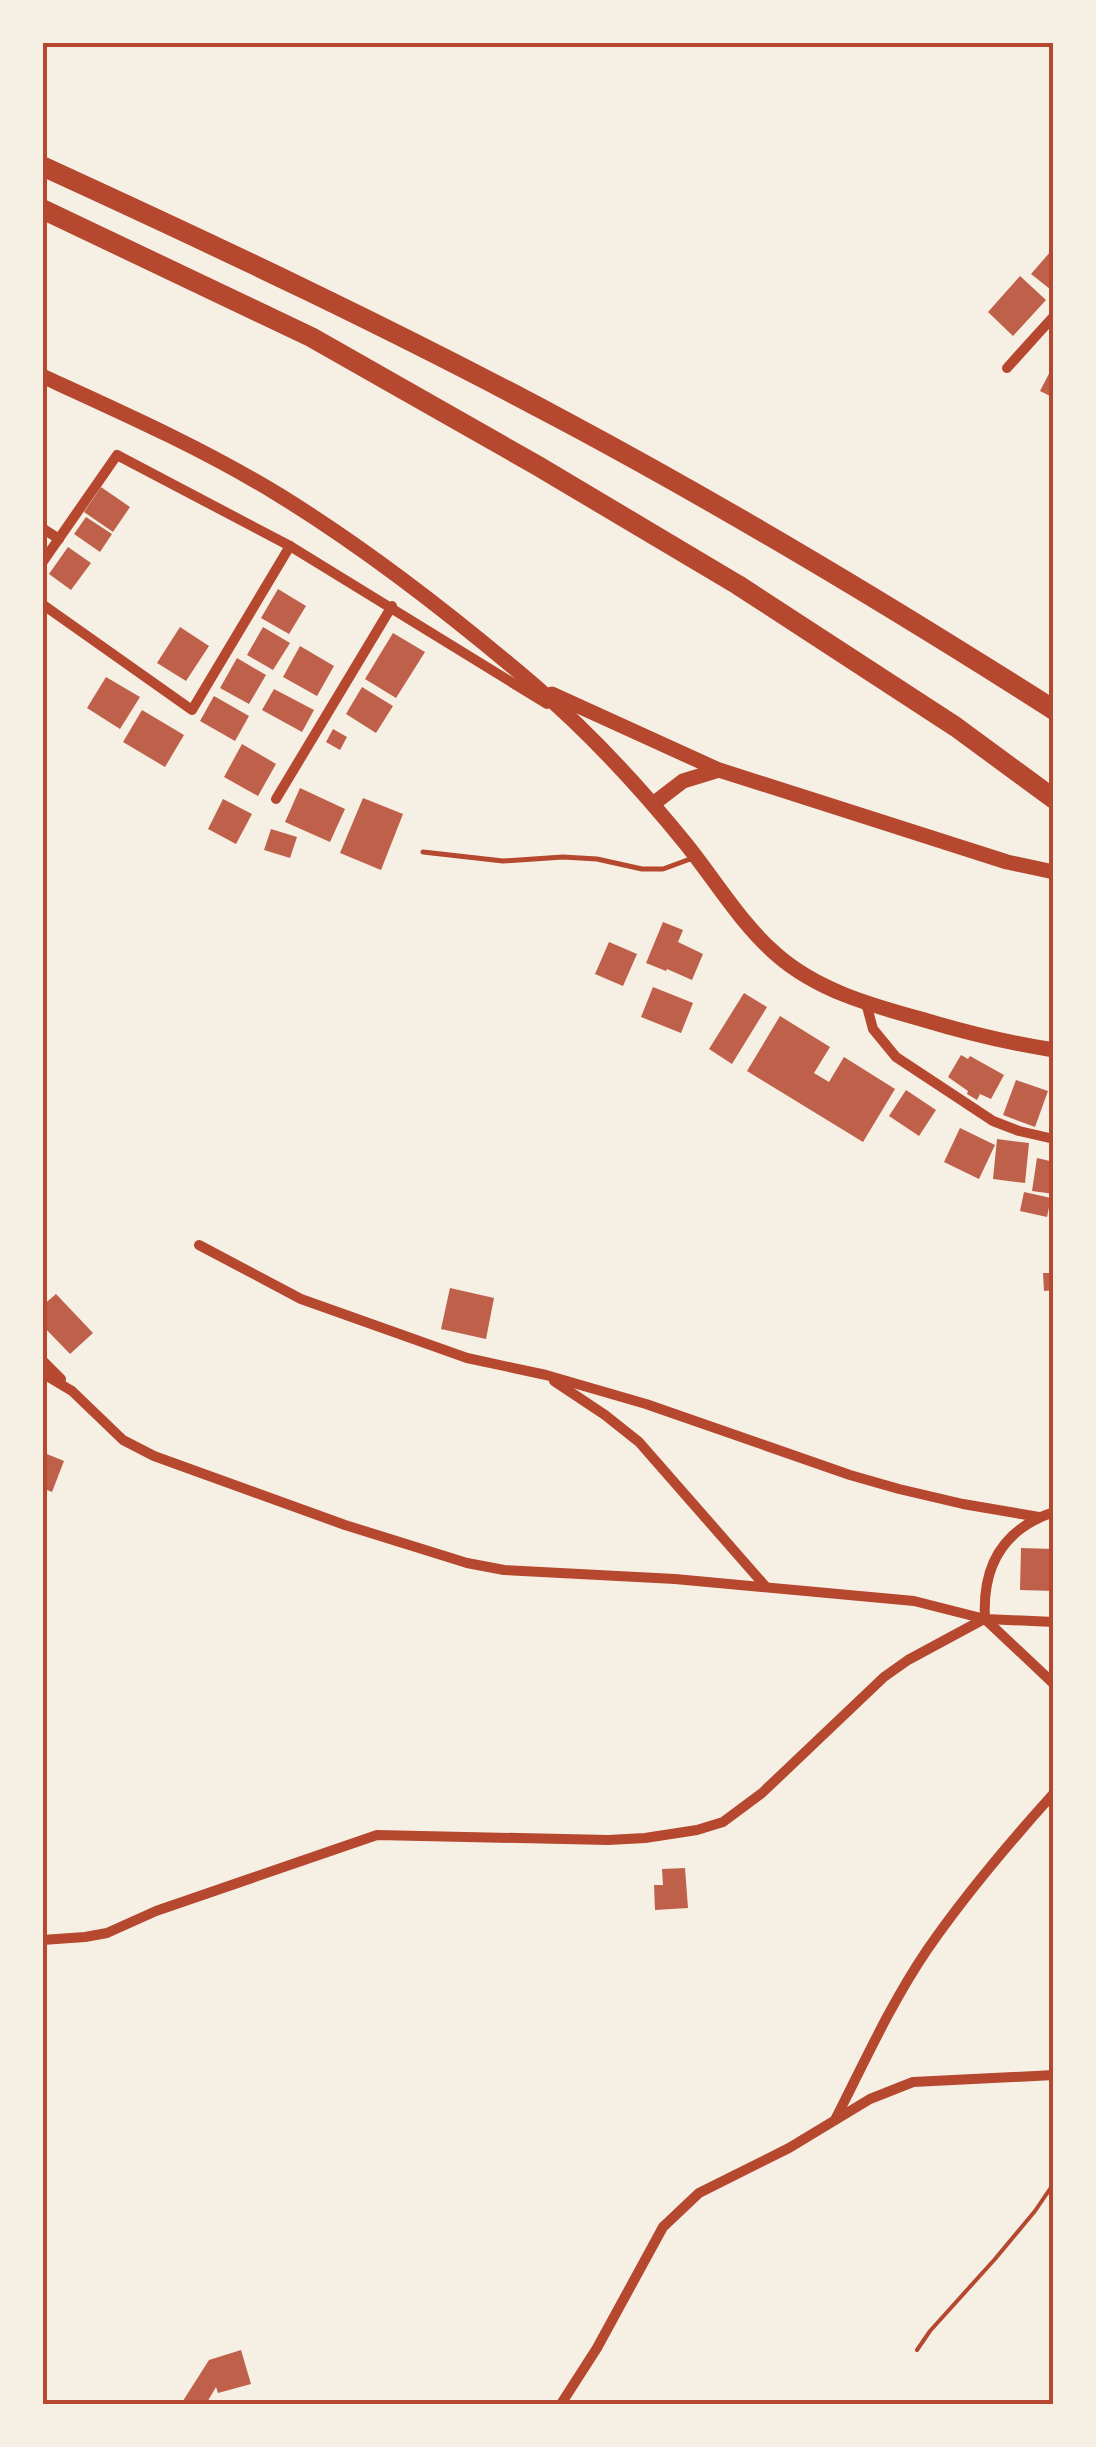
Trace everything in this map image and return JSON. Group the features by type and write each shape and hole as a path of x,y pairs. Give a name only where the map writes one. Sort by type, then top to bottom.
{"highway":[{"path":"42,166 332,303 571,425 760,530 1054,710"},
{"path":"42,210 311,337 538,466 738,585 956,727 1054,799"}],"main road":[{"path":"42,376 141,420 234,469 339,534 446,612 535,686 608,754 779,957 824,985 866,1003 950,1028 1054,1050"},
{"path":"535,686 719,770 1006,862 1054,872"},
{"path":"652,804 683,781 719,770"}],"street":[{"path":"1008,368 1054,316"},
{"path":"42,563 117,455 290,546 574,721"},
{"path":"42,528 59,540"},
{"path":"42,604 192,710 290,546"},
{"path":"276,799 392,606"},
{"path":"866,1003 873,1028 896,1057 993,1121 1054,1139"},
{"path":"199,1245 301,1299 467,1358 546,1375 646,1404 899,1489 1039,1517"},
{"path":"42,1360 123,1440 154,1456 433,1554 504,1570 675,1579 914,1601 984,1618 1054,1622"},
{"path":"42,1373 72,1391"},
{"path":"546,1375 639,1442 767,1588"},
{"path":"1054,1512 1039,1517 1002,1548 989,1570 984,1592 984,1618 1054,1684"},
{"path":"42,1940 107,1933 156,1911 377,1834 608,1840 712,1827 762,1794 884,1677 984,1618"},
{"path":"834,2121 882,2026 926,1952 977,1882 1054,1793"},
{"path":"561,2404 597,2348 663,2228 699,2193 789,2148 870,2099 913,2082 1054,2076"}],"lane":[{"path":"423,852 503,861 597,859 652,869 696,857"}],"path":[{"path":"917,2350 1035,2211 1054,2183"}],"building":[{"path":"1051,251 1054,285 1050,289 1031,274"},
{"path":"1020,276 1046,300 1013,336 988,312"},
{"path":"1054,364 1054,398 1040,391"},
{"path":"101,487 130,507 113,532 84,512"},
{"path":"86,517 112,534 100,552 74,534"},
{"path":"68,547 91,563 71,590 49,574"},
{"path":"278,589 306,606 289,634 261,618"},
{"path":"180,627 209,646 186,681 157,663"},
{"path":"263,627 290,643 273,670 247,655"},
{"path":"393,633 425,652 396,698 365,679"},
{"path":"300,646 334,666 317,696 283,677"},
{"path":"237,658 266,675 249,704 220,688"},
{"path":"106,677 140,697 120,729 87,708"},
{"path":"362,687 393,706 376,733 346,714"},
{"path":"274,689 314,710 302,732 262,710"},
{"path":"214,696 249,716 235,741 200,721"},
{"path":"142,710 184,735 165,767 123,742"},
{"path":"333,729 347,737 340,750 326,742"},
{"path":"242,744 276,764 258,796 224,777"},
{"path":"300,788 345,809 330,842 285,822"},
{"path":"363,798 403,814 381,870 340,853"},
{"path":"223,799 252,814 236,844 208,829"},
{"path":"271,829 297,837 290,858 264,850"},
{"path":"663,922 683,930 678,942 703,954 692,980 646,963"},
{"path":"609,942 637,954 623,986 595,974"},
{"path":"653,987 693,1003 681,1033 641,1017"},
{"path":"744,993 767,1007 732,1064 709,1049"},
{"path":"780,1016 830,1047 814,1073 829,1082 844,1057 895,1089 863,1142 747,1071"},
{"path":"961,1055 1004,1075 991,1099 980,1094 977,1100 948,1077"},
{"path":"1016,1080 1048,1091 1035,1127 1003,1115"},
{"path":"906,1090 936,1110 919,1136 889,1116"},
{"path":"960,1128 995,1145 979,1179 944,1162"},
{"path":"997,1139 1029,1143 1025,1183 993,1179"},
{"path":"1037,1158 1054,1162 1054,1194 1032,1191"},
{"path":"1024,1192 1051,1198 1047,1217 1020,1211"},
{"path":"1043,1273 1054,1273 1054,1290 1044,1291"},
{"path":"450,1288 494,1298 486,1339 441,1329"},
{"path":"56,1294 93,1333 70,1354 42,1325 42,1306"},
{"path":"42,1452 64,1461 52,1492 42,1488"},
{"path":"1021,1548 1054,1549 1054,1591 1020,1590"},
{"path":"685,1868 688,1908 655,1910 654,1885 663,1885 662,1869"},
{"path":"241,2350 251,2384 218,2393 216,2387 206,2404 181,2404 209,2360"}]}
